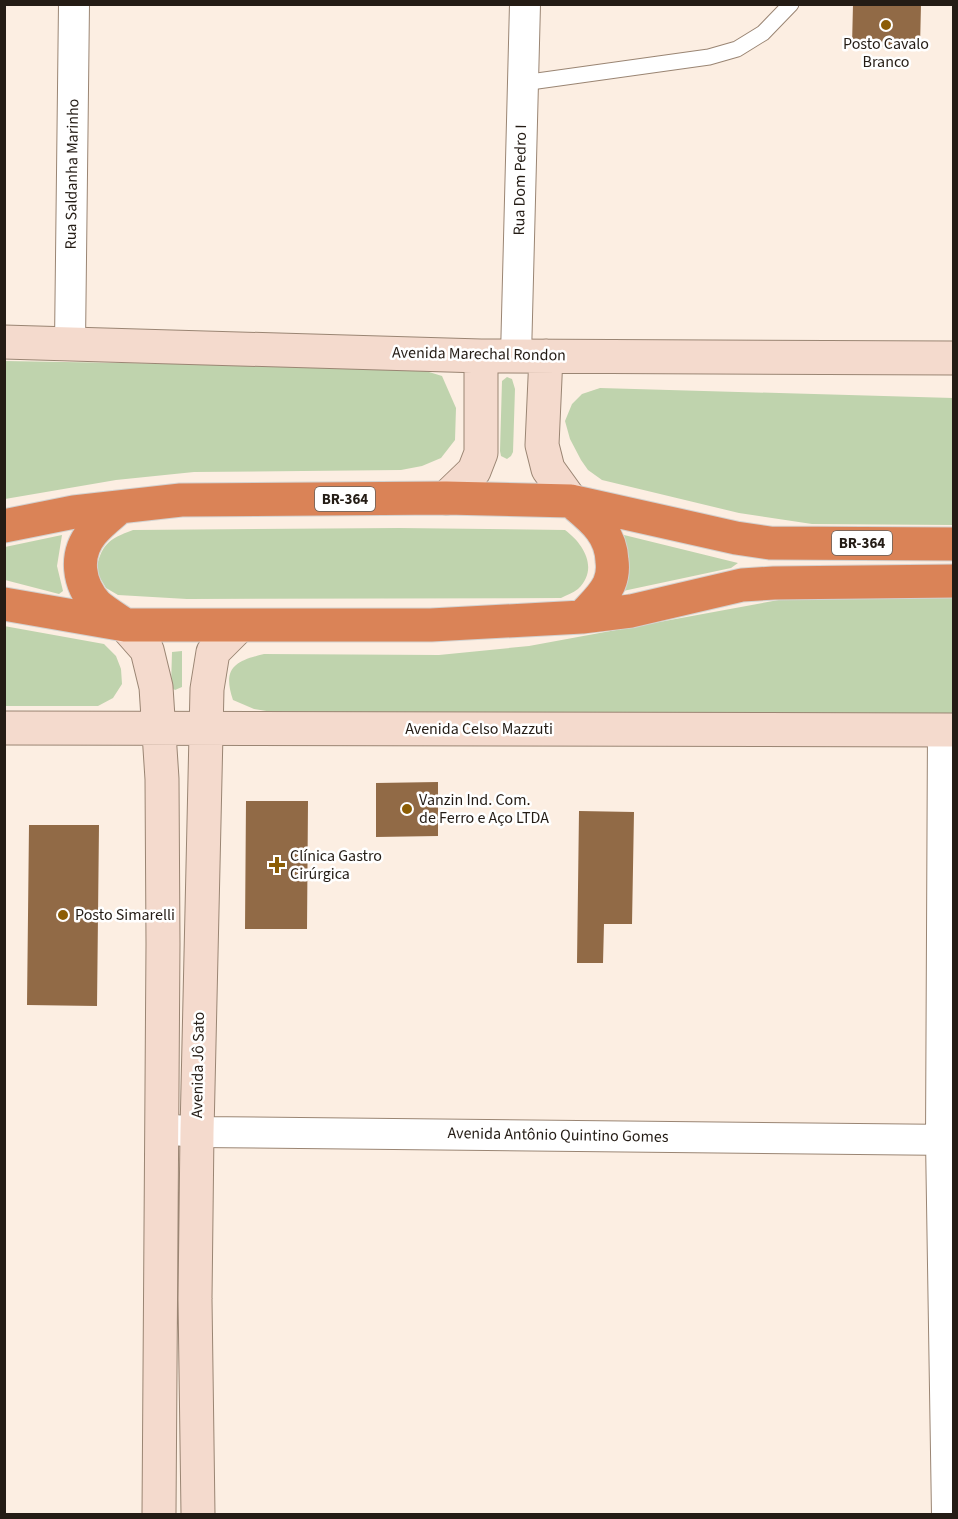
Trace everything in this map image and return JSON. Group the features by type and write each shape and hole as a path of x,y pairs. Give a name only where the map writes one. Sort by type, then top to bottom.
{"highway":[{"name":"BR-364","path":"4,526 74,512 181,500 446,498 571,501 736,538 770,543 954,544"},
{"path":"571,501 597,523 609,541 612,554 613,569 610,583 582,617"},
{"path":"120,507 93,532 83,546 80,563 82,580 87,591 98,606 125,625"},
{"path":"4,604 125,625 430,625 582,617 631,611 742,585 954,581"}],"main road":[{"name":"Avenida Marechal Rondon","path":"4,342 481,356 954,358"},
{"path":"446,498 474,471 481,453 481,356"},
{"path":"531,356 542,445 548,469 571,501"},
{"path":"125,625 147,650 156,687 160,729 164,944 159,1515"},
{"name":"Avenida Jô Sato","path":"198,1515 195,1299 207,689 213,652 239,626"},
{"name":"Avenida Celso Mazzuti","path":"4,728 948,730"}],"street":[{"name":"Rua Saldanha Marinho","path":"70,343 74,4"},
{"name":"Rua Dom Pedro I","path":"525,4 523,83 531,356"},
{"path":"947,1515 948,730"},
{"name":"Avenida Antônio Quintino Gomes","path":"162,1129 197,1132 947,1140"}],"lane":[{"path":"523,83 709,57 737,49 763,33 791,4"}],"green space":[{"path":"5,361 416,368 442,376 456,408 455,440 441,458 422,466 401,470 194,472 116,480 5,499"},
{"path":"507,377 512,379 515,389 513,452 507,459 501,456 500,451 502,381"},
{"path":"600,388 953,398 953,525 812,524 739,513 602,480 588,470 581,460 570,439 565,421 572,404 582,394"},
{"path":"399,528 565,530 578,542 587,557 588,573 578,589 561,598 187,599 118,595 106,588 96,571 100,555 107,544 133,530"},
{"path":"62,535 57,566 63,591 59,594 5,580 5,547"},
{"path":"624,535 738,563 731,568 623,591 629,560"},
{"path":"953,596 953,714 285,714 254,709 233,700 230,689 230,673 234,668 245,660 264,654 439,655 529,646 795,597"},
{"path":"4,626 104,644 116,656 121,669 122,684 113,698 98,706 5,706"},
{"path":"182,651 182,687 175,690 171,687 172,652"}],"building":[{"name":"Posto Cavalo Branco","path":"853,4 921,4 920,47 852,46"},
{"name":"Vanzin Ind. Com. de Ferro e Aço LTDA","path":"438,782 438,836 376,837 376,783"},
{"name":"Clínica Gastro Cirúrgica","path":"246,801 308,801 307,929 245,929"},
{"path":"579,811 634,812 632,924 604,924 603,963 577,963"},
{"name":"Posto Simarelli","path":"29,825 99,825 97,1006 27,1005"}],"place":[{"name":"Posto Cavalo Branco","path":"886,25"},
{"name":"Vanzin Ind. Com. de Ferro e Aço LTDA","path":"407,809"},
{"name":"Clínica Gastro Cirúrgica","path":"277,865"},
{"name":"Posto Simarelli","path":"63,915"}]}
